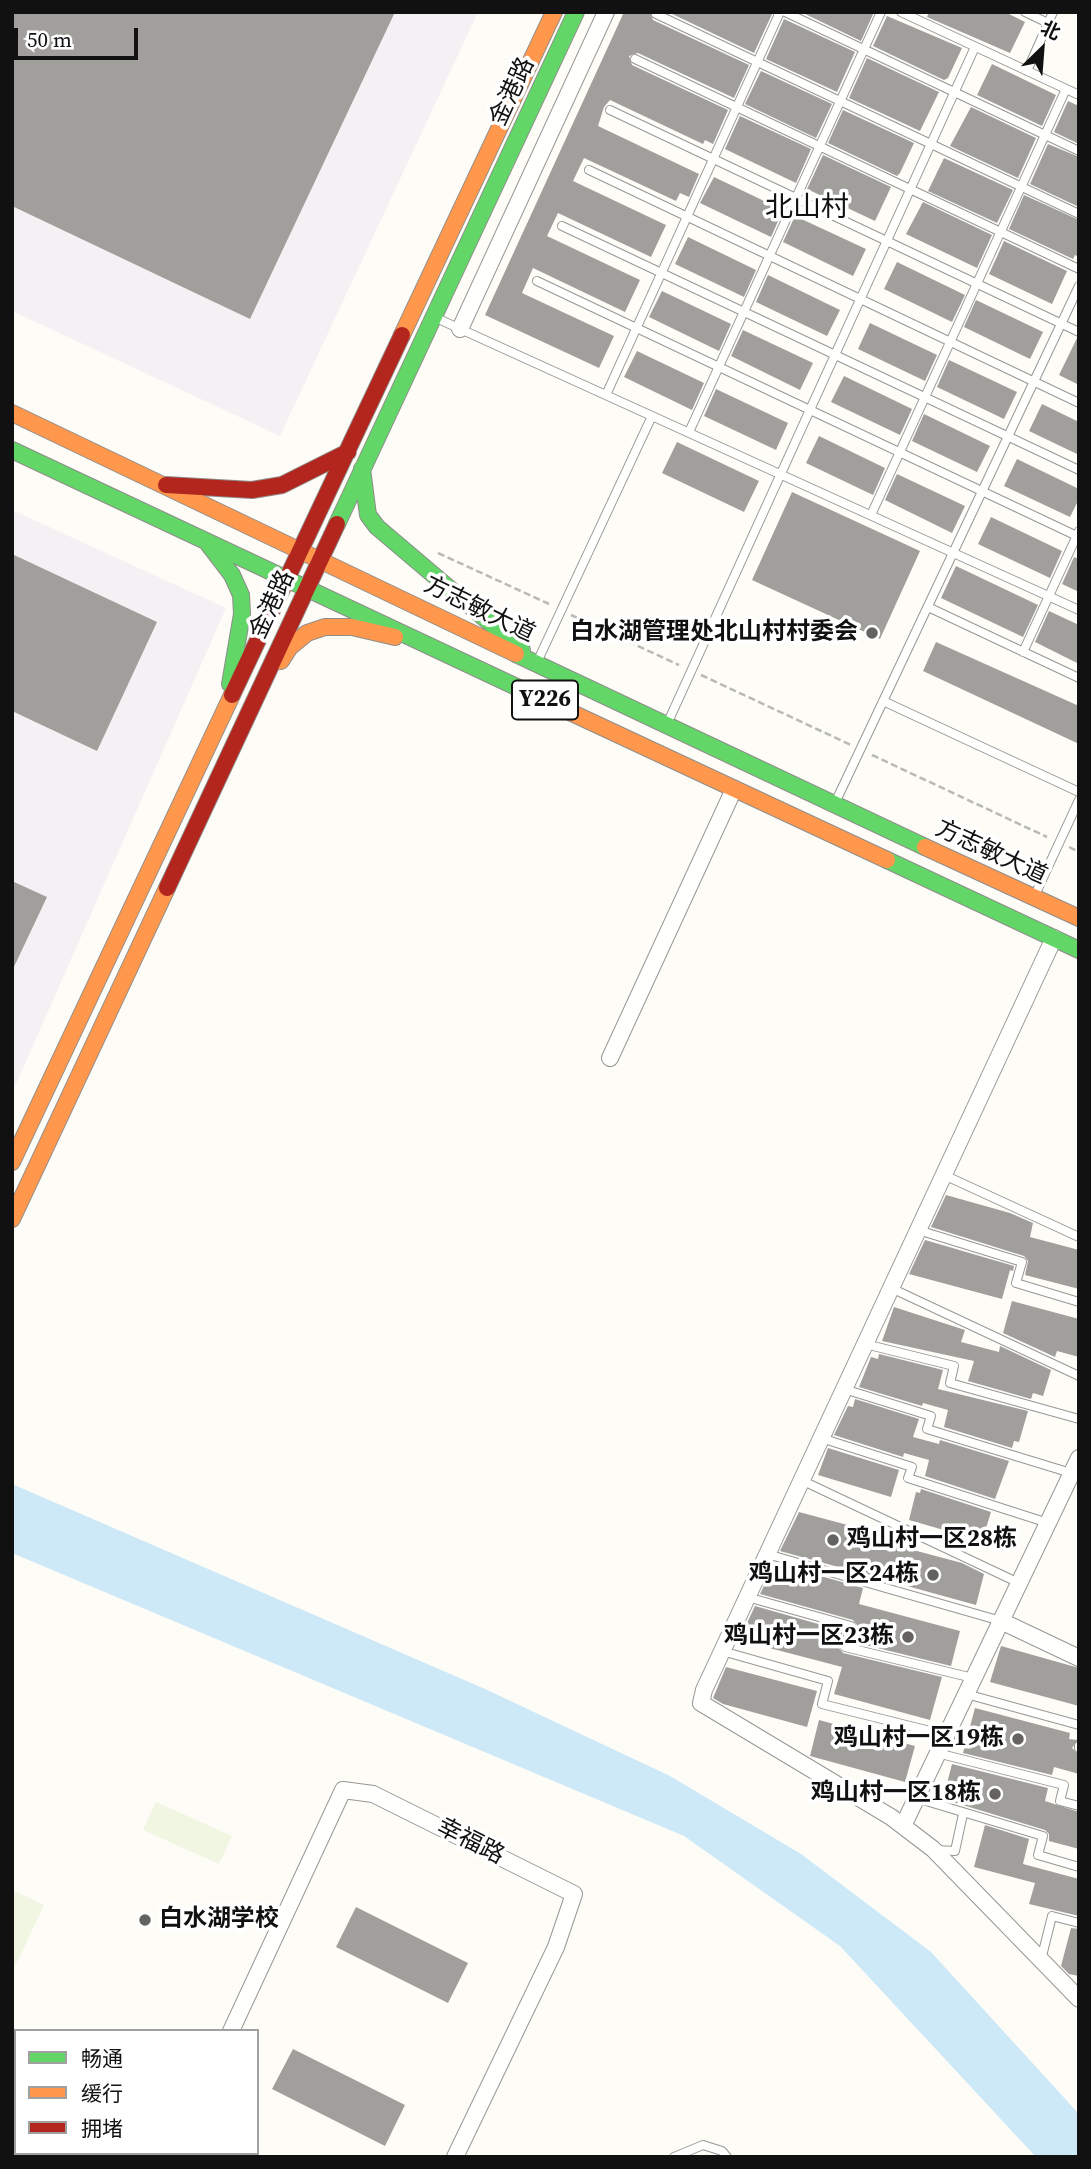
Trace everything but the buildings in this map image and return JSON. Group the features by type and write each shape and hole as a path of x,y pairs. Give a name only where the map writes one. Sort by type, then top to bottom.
{"main road":[{"name":"金港路","path":"12,1162 554,12"},
{"name":"金港路","path":"12,1219 576,12"},
{"name":"方志敏大道","path":"12,413 834,805 1079,918"},
{"name":"方志敏大道","path":"12,450 1079,950"},
{"path":"164,485 252,490 282,485 348,452"},
{"path":"362,469 368,515 377,527 537,663"},
{"path":"206,541 232,575 241,594 242,614 226,710"},
{"path":"246,716 290,647 307,633 325,627 352,627 422,642"}],"street":[{"path":"460,329 606,12"},
{"path":"610,1058 734,789"},
{"path":"1054,938 704,1690 701,1703 903,1826 933,1849 1079,1999"},
{"path":"903,1826 1075,1466"},
{"path":"1001,1620 1079,1658"},
{"name":"幸福路","path":"232,2029 344,1790 373,1794 574,1894 556,1947 456,2157"}],"lane":[{"path":"606,395 782,12 1079,151"},
{"path":"689,432 881,12"},
{"path":"901,12 913,15 1079,95"},
{"path":"1025,12 1048,23"},
{"path":"1027,71 1053,12"},
{"path":"656,14 1079,214"},
{"path":"666,725 975,47"},
{"path":"635,59 1079,269"},
{"path":"871,515 1066,89"},
{"path":"610,110 1079,332"},
{"path":"589,170 1079,403"},
{"path":"562,226 1079,470"},
{"path":"537,281 1078,535 1023,652"},
{"path":"834,805 1079,286"},
{"path":"415,309 1079,610"},
{"path":"537,663 652,416"},
{"path":"928,607 1079,678"},
{"path":"883,701 1079,792"},
{"path":"1034,898 1079,800"},
{"path":"944,1175 1079,1237"},
{"path":"918,1230 1022,1262 1016,1283 1079,1302"},
{"path":"891,1288 1079,1376"},
{"path":"865,1344 954,1366 950,1383 1079,1419"},
{"path":"844,1389 931,1416 927,1429 1075,1466"},
{"path":"821,1438 912,1467 908,1478 1048,1523"},
{"path":"801,1480 1019,1583"},
{"path":"767,1554 1001,1620"},
{"path":"747,1597 851,1626 845,1647 973,1678"},
{"path":"722,1651 828,1681 822,1704 946,1735"},
{"path":"965,1694 1079,1725"},
{"path":"937,1753 1064,1784 1060,1801 1079,1806"},
{"path":"916,1798 1043,1836 1038,1855 1079,1867"},
{"path":"933,1849 956,1850 963,1814"},
{"path":"1041,1960 1052,1916 1079,1923"},
{"path":"674,2157 703,2145 722,2151 727,2157"}],"shaded area":[{"path":"12,12 478,12 280,436 12,311"},
{"path":"12,510 226,608 12,1093"}],"green space":[{"path":"156,1802 232,1836 219,1864 143,1830"},
{"path":"12,1890 44,1905 12,1973"}],"water":[{"path":"12,1484 485,1689 670,1776 801,1854 931,1952 1079,2114 1079,2157 1036,2157 840,1946 684,1836 12,1553"}],"traffic: fast":[{"path":"337,524 576,12"},
{"path":"12,450 557,706"},
{"path":"362,469 368,515 377,527 522,650"},
{"path":"206,541 232,575 241,595 242,614 230,684"},
{"path":"516,654 925,847"},
{"path":"887,860 1079,950"}],"traffic: slow":[{"path":"402,335 554,12"},
{"path":"12,413 516,654"},
{"path":"281,661 290,647 307,633 325,627 352,627 395,637"},
{"path":"12,1162 232,695"},
{"path":"557,706 887,860"},
{"path":"925,847 1079,918"},
{"path":"12,1219 167,888"}],"traffic: jam":[{"path":"232,695 402,335"},
{"path":"166,485 252,490 282,485 348,452"},
{"path":"167,888 337,524"}],"place":[{"name":"白水湖管理处北山村村委会","path":"872,633"},
{"name":"鸡山村一区28栋","path":"833,1540"},
{"name":"鸡山村一区24栋","path":"933,1575"},
{"name":"鸡山村一区23栋","path":"908,1637"},
{"name":"鸡山村一区19栋","path":"1018,1739"},
{"name":"鸡山村一区18栋","path":"995,1794"},
{"name":"白水湖学校","path":"145,1920"}],"district":[{"name":"北山村","path":"807,209"}]}
